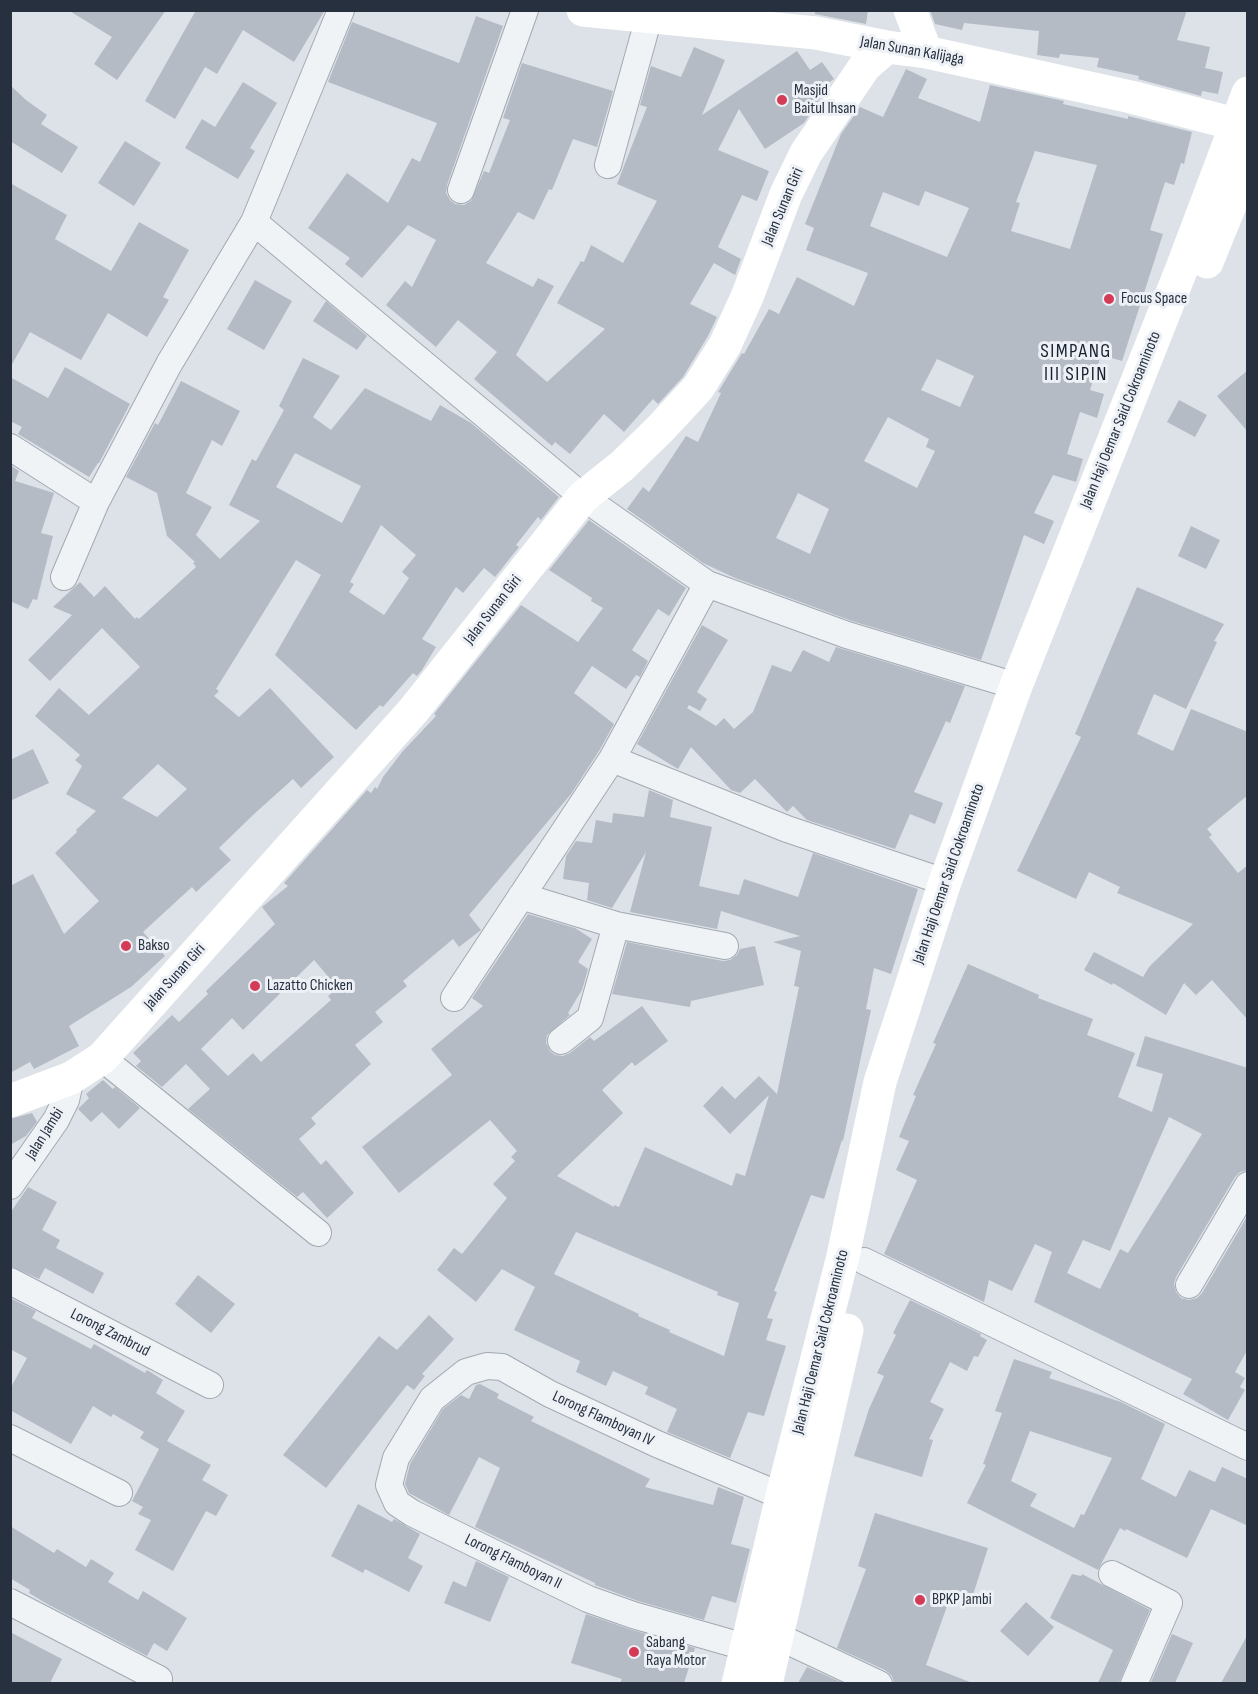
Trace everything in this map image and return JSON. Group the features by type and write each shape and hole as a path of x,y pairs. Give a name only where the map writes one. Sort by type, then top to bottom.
{"main road":[{"name":"Jalan Sunan Kalijaga","path":"584,10 816,33 887,47 927,52 1131,97 1235,123"},
{"path":"910,10 927,52"},
{"name":"Jalan Sunan Giri","path":"10,1101 71,1078 102,1058 413,711 583,497 622,466 698,388 734,326 786,194 806,153 865,66 887,47"},
{"name":"Jalan Haji Oemar Said Cokroaminoto","path":"766,1683 758,1637 782,1496 809,1440 843,1256 880,1082 945,882 1016,687 1182,268 1248,93"},
{"name":"Jalan Haji Oemar Said Cokroaminoto","path":"738,1683 758,1637 809,1440 864,1261 900,1084 948,938 1028,715 1248,161"}],"street":[{"path":"64,577 96,502 168,364 254,222 341,10"},
{"path":"461,190 525,10"},
{"path":"608,165 650,17"},
{"path":"254,222 583,497 707,584 847,635 1016,687"},
{"path":"10,447 96,502"},
{"path":"454,998 612,759 707,584"},
{"path":"612,759 787,829 945,882"},
{"path":"521,896 616,925 725,946"},
{"path":"561,1041 590,1018 616,925"},
{"path":"102,1058 318,1233"},
{"name":"Jalan Jambi","path":"10,1186 56,1120 66,1100 71,1078"},
{"path":"1189,1285 1248,1185"},
{"path":"864,1261 1245,1438"},
{"name":"Lorong Zambrud","path":"10,1281 210,1384"},
{"name":"Lorong Flamboyan IV","path":"432,1398 466,1372 488,1366 502,1367 550,1394 657,1444 782,1496"},
{"name":"Lorong Flamboyan II","path":"432,1398 396,1458 389,1485 396,1503 588,1599 633,1616 758,1637 879,1683"},
{"path":"10,1438 119,1493"},
{"path":"1112,1574 1169,1603 1134,1683"},
{"path":"10,1602 159,1679"}],"building":[{"path":"68,10 166,10 117,80 94,64 112,37"},
{"path":"196,10 325,10 294,62 243,30 217,74 205,67 175,119 145,101"},
{"path":"815,10 868,10 866,24 815,14"},
{"path":"930,10 1084,12 1084,10 1187,10 1177,40 1210,47 1205,68 1223,72 1218,94 1202,91 1201,96 1138,79 1139,76 1097,67 1099,58 1060,54 1059,58 1037,55 1039,31 964,23 962,30 935,24"},
{"path":"476,16 503,26 447,185 446,193 455,204 464,205 471,201 484,171 489,173 510,120 503,118 522,63 613,91 597,147 573,139 552,190 549,189 534,220 518,212 486,263 533,287 538,278 554,286 516,355 547,382 605,329 557,303 581,261 584,262 591,245 623,263 657,201 617,184 647,107 640,105 651,66 681,77 694,47 725,60 702,115 797,51 810,70 822,62 834,79 818,91 824,93 804,123 765,149 739,109 718,150 769,171 757,201 742,195 718,247 741,259 735,275 714,263 690,304 717,317 708,336 683,377 658,404 653,399 624,432 604,414 570,454 555,442 552,446 474,379 497,352 458,320 436,347 386,305 405,281 412,287 436,240 408,225 362,278 345,264 350,258 308,228 347,173 388,203 412,158 420,162 437,123 328,82 352,22 459,63"},
{"path":"906,69 927,79 918,98 980,122 990,85 1064,101 1063,104 1128,119 1128,116 1192,132 1184,164 1181,163 1174,185 1165,182 1150,230 1163,234 1122,361 1101,355 1090,390 1104,394 1097,418 1080,412 1067,454 1083,459 1076,482 1053,475 1034,513 1054,521 1044,544 1024,535 981,660 852,621 735,578 703,563 627,509 643,487 649,492 686,436 698,442 721,393 718,392 742,353 744,354 769,309 779,314 797,277 854,306 868,273 806,250 814,228 805,224 841,134 860,107 883,117","holes":["1035,151 1097,165 1070,249 1011,231 1020,203 1016,202","925,191 969,208 947,257 870,226 883,192 919,206","937,359 974,376 960,407 921,390","888,417 929,439 926,447 935,451 917,488 864,461","798,493 829,509 810,554 776,538"]},
{"path":"243,82 277,103 250,148 255,151 238,179 185,148 202,119 215,127"},
{"path":"10,85 47,115 41,124 78,147 62,173 10,141"},
{"path":"125,141 161,163 134,206 98,183"},
{"path":"10,183 67,215 55,239 111,271 139,222 189,250 163,297 169,300 147,337 108,313 81,360 30,332 10,368"},
{"path":"255,280 292,301 264,350 227,329"},
{"path":"326,301 367,336 357,350 313,321"},
{"path":"303,358 340,376 313,417 331,430 365,388 431,421 440,405 471,423 559,497 541,520 538,517 516,545 519,547 495,577 484,568 463,593 456,587 422,639 436,647 422,670 417,676 413,673 383,707 380,705 356,730 275,655 321,575 296,560 216,689 219,691 214,696 239,717 270,688 334,757 301,788 293,779 253,815 219,848 231,860 196,892 192,887 143,932 165,956 131,987 69,1026 79,1046 34,1069 30,1062 10,1073 10,886 33,874 64,934 99,901 55,853 96,811 66,794 82,766 75,760 80,755 35,716 59,688 89,715 140,667 102,628 50,681 28,660 72,615 53,607 80,582 94,597 105,586 135,619 137,617 139,619 196,567 193,563 195,562 167,536 157,493 126,477 155,423 158,425 181,381 240,411 222,446 212,440 186,493 212,507 196,535 220,559 260,521 229,505 252,459 256,461 284,410 279,406","holes":["295,453 361,486 342,523 276,487","381,525 416,555 402,572 409,578 384,615 349,592 354,584 350,582","158,764 187,789 157,817 122,798"]},
{"path":"65,367 130,404 99,463 89,477 18,434 22,427 10,421 10,377 48,398"},
{"path":"1248,370 1248,432 1217,396"},
{"path":"1179,400 1207,415 1195,437 1167,422"},
{"path":"10,465 19,471 15,481 54,493 41,533 53,536 37,600 33,599 28,609 10,601"},
{"path":"589,520 686,588 669,616 658,609 632,650 648,661 640,677 636,675 626,689 592,666 574,693 614,724 599,751 571,794 469,915 481,930 459,947 453,939 403,981 407,986 375,1012 383,1022 355,1045 371,1064 311,1118 316,1124 299,1139 321,1165 326,1160 354,1193 327,1218 303,1192 297,1197 188,1109 210,1089 186,1064 162,1087 136,1066 141,1061 133,1053 172,1015 179,1022 208,994 206,991 275,924 262,907 288,886 284,883 367,790 371,793 375,787 377,789 383,777 403,751 436,716 434,714 521,605 578,642 603,608 591,601 592,598 549,570","holes":["314,960 338,988 328,996 331,1000 261,1062 253,1053 228,1076 201,1049 232,1018 243,1030"]},
{"path":"1191,526 1220,540 1206,569 1178,556"},
{"path":"1137,587 1224,624 1214,641 1217,642 1186,709 1154,694 1137,734 1173,751 1191,709 1248,732 1248,795 1207,829 1212,835 1209,837 1238,873 1248,865 1248,1020 1212,980 1196,995 1184,983 1166,1015 1113,983 1112,985 1084,970 1094,952 1143,977 1149,967 1193,924 1117,893 1120,887 1089,872 1076,899 1017,871 1081,737 1075,734"},
{"path":"702,625 728,640 697,692 707,699 700,711 689,705 687,708 716,726 724,718 734,729 753,712 772,665 791,672 803,650 829,662 836,647 965,686 950,723 946,721 914,792 943,803 935,824 910,814 895,849 807,820 793,806 787,812 755,779 740,793 731,790 691,747 678,769 637,744"},
{"path":"33,749 49,783 10,801 10,760"},
{"path":"649,790 673,800 670,817 712,827 699,886 739,895 744,879 798,897 813,853 918,889 891,974 874,968 866,1009 871,1010 843,1141 824,1199 811,1195 774,1291 777,1292 767,1318 773,1319 766,1340 786,1346 764,1416 748,1412 730,1458 667,1432 677,1409 645,1394 648,1387 613,1371 606,1386 576,1372 580,1361 514,1330 535,1287 502,1269 476,1302 437,1270 454,1248 462,1254 507,1198 493,1184 515,1161 511,1157 517,1151 490,1120 399,1193 362,1147 452,1075 431,1049 483,1006 472,998 528,914 575,928 592,939 578,962 588,969 582,990 568,1013 570,1015 547,1035 546,1043 550,1051 555,1055 563,1056 570,1053 590,1037 594,1041 642,1006 668,1041 635,1066 632,1062 602,1090 623,1113 557,1176 614,1207 614,1205 619,1207 645,1147 732,1186 736,1173 745,1176 769,1095 730,1134 703,1106 722,1086 735,1099 759,1076 777,1094 799,987 794,986 801,951 773,942 800,936 721,911 717,929 630,912 646,852 612,908 587,900 589,883 563,879 566,856 576,841 592,843 596,820 612,823 613,813 644,817","holes":["576,1232 718,1292 717,1295 739,1303 724,1356 669,1332 670,1330 638,1316 639,1314 554,1274"]},
{"path":"627,942 723,961 730,960 737,955 740,949 755,946 764,985 691,1001 690,1007 612,994"},
{"path":"968,964 1039,995 1038,998 1093,1019 1087,1035 1135,1053 1118,1097 1152,1112 1163,1074 1136,1066 1145,1036 1248,1068 1248,1170 1240,1172 1235,1177 1174,1284 1181,1298 1189,1300 1197,1298 1248,1215 1248,1349 1235,1372 1245,1378 1240,1387 1245,1390 1228,1420 1183,1394 1192,1379 1034,1302 1052,1252 1035,1244 1012,1291 989,1280 984,1302 884,1254 917,1180 896,1170 909,1141 899,1137 916,1096 913,1095 936,1044 933,1043","holes":["1169,1117 1202,1134 1128,1253 1120,1249 1100,1289 1067,1273 1083,1240 1110,1251"]},
{"path":"103,1080 140,1108 119,1129 102,1112 91,1122 78,1109 89,1098 86,1094"},
{"path":"32,1113 37,1122 26,1136 10,1145 10,1119"},
{"path":"28,1187 57,1202 42,1230 60,1240 56,1248 104,1273 93,1294 45,1268 39,1279 10,1266 10,1213"},
{"path":"198,1275 235,1304 211,1333 175,1304"},
{"path":"10,1298 36,1311 32,1318 91,1349 94,1344 145,1373 147,1370 163,1380 156,1393 185,1411 167,1441 211,1465 202,1480 228,1495 216,1516 206,1511 173,1571 135,1550 151,1520 138,1514 143,1507 132,1501 159,1449 140,1438 144,1432 113,1414 111,1417 93,1406 71,1444 10,1410 10,1389 27,1358 10,1349"},
{"path":"910,1300 981,1334 980,1336 987,1340 978,1357 974,1356 967,1371 950,1362 930,1402 944,1409 929,1439 933,1440 922,1477 854,1456 869,1409 884,1376 877,1373 896,1335 893,1333"},
{"path":"429,1315 454,1339 422,1374 425,1376 414,1390 407,1385 326,1488 283,1455 379,1336 397,1350"},
{"path":"1014,1359 1052,1372 1049,1378 1121,1402 1165,1424 1141,1479 1176,1497 1189,1470 1215,1482 1222,1467 1248,1479 1248,1526 1211,1509 1187,1558 1120,1528 1098,1570 967,1503 986,1465 983,1464 1002,1413 995,1411","holes":["1030,1431 1112,1458 1084,1515 1081,1514 1074,1528 1030,1506 1037,1494 1011,1481"]},
{"path":"480,1384 499,1394 497,1398 534,1417 531,1421 650,1479 645,1487 713,1505 718,1487 744,1497 731,1544 750,1549 736,1603 712,1596 704,1620 638,1601 595,1585 595,1583 475,1527 500,1468 479,1457 449,1515 409,1493 405,1484 410,1464 443,1409 461,1395 469,1399 476,1385"},
{"path":"358,1504 392,1522 394,1519 420,1534 408,1558 423,1566 409,1592 365,1569 363,1573 331,1556"},
{"path":"875,1513 988,1548 971,1601 951,1595 926,1665 970,1683 894,1683 892,1676 885,1670 837,1648 866,1569 858,1566"},
{"path":"10,1526 54,1553 57,1549 86,1567 91,1559 114,1573 108,1582 138,1600 143,1591 187,1618 167,1651 154,1643 147,1656 49,1605 10,1578"},
{"path":"476,1561 509,1577 490,1622 444,1603 453,1581 466,1587"},
{"path":"1072,1574 1081,1576 1082,1574 1150,1610 1119,1683 1098,1683 1113,1650 1050,1618"},
{"path":"1026,1602 1054,1627 1028,1656 1000,1631"},
{"name":"Sabang Raya Motor","path":"586,1614 695,1648 684,1683 620,1683 622,1679 571,1663"},
{"path":"10,1632 62,1659 50,1683 10,1683"},
{"path":"1172,1634 1193,1643 1175,1683 1151,1682"},
{"path":"1248,1634 1248,1683 1221,1683"},
{"path":"807,1667 843,1683 798,1683"}],"place":[{"name":"Masjid Baitul Ihsan","path":"782,100"},
{"name":"Focus Space","path":"1109,299"},
{"name":"Bakso","path":"126,946"},
{"name":"Lazatto Chicken","path":"255,986"},
{"name":"BPKP Jambi","path":"920,1600"},
{"name":"Sabang Raya Motor","path":"634,1652"}],"district":[{"name":"SIMPANG III SIPIN","path":"1076,364"}]}
